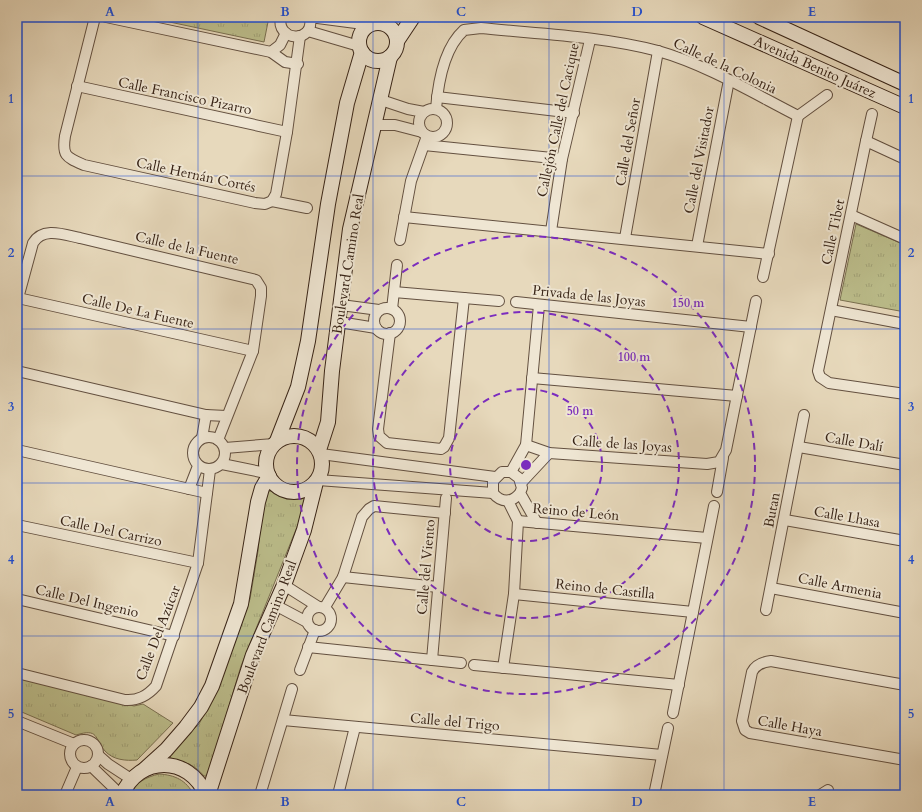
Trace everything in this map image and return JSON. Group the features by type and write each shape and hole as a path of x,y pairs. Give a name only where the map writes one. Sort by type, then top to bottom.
{"street":[{"name":"Calle Hernán Cortés","path":"95,17 77,86 63,149 66,155 74,161 84,165 265,204 272,201 278,184 288,132 298,64 304,34 311,22 310,17"},
{"path":"106,17 271,52 285,62 298,64"},
{"path":"281,17 280,24 286,33 295,37 304,34 360,49"},
{"path":"310,17 376,22 390,28 397,42"},
{"path":"376,22 363,31 360,36 360,49 365,56 375,61 386,60 390,57 395,50 397,42 413,17"},
{"name":"Avenida Benito Juárez","path":"703,17 905,107"},
{"name":"Avenida Benito Juárez","path":"759,17 905,84"},
{"name":"Calle de la Colonia","path":"436,109 437,97 446,60 456,39 464,30 481,28 590,40 658,51 729,80 798,116"},
{"path":"271,52 280,45 286,33"},
{"name":"Callejón Calle del Cacique","path":"550,231 562,159 590,40"},
{"name":"Boulevard Camino Real","path":"276,443 298,388 308,341 328,204 347,103 360,49"},
{"name":"Calle del Señor","path":"625,238 658,51"},
{"name":"Boulevard Camino Real","path":"320,452 328,422 350,229 390,57"},
{"name":"Calle del Visitador","path":"697,246 729,80"},
{"name":"Calle Francisco Pizarro","path":"77,86 288,132"},
{"path":"763,277 798,116 827,95"},
{"path":"437,97 574,113"},
{"path":"381,100 408,109 424,112 436,109 444,112 448,125 447,130 440,136 424,138"},
{"path":"400,240 412,181 424,138 419,120 424,112"},
{"name":"Calle Tibet","path":"872,114 818,371 820,377 828,383 905,394"},
{"path":"375,125 395,125 424,138 562,159"},
{"path":"866,141 905,159"},
{"path":"272,201 307,208"},
{"path":"851,215 905,239"},
{"path":"404,217 625,238 769,254"},
{"name":"Calle de la Fuente","path":"17,300 33,242 42,234 54,232 256,280 261,288 262,296 252,351 226,416"},
{"path":"392,309 397,265"},
{"path":"394,292 499,301"},
{"path":"390,333 378,430 379,436 387,444 440,449 444,447 449,438 464,298"},
{"name":"Calle De La Fuente","path":"17,300 252,351"},
{"path":"717,492 756,300"},
{"name":"Privada de las Joyas","path":"516,302 751,327"},
{"path":"339,322 376,328 382,333 390,333 397,329 400,322 398,314 392,309 388,308 380,310 341,305"},
{"path":"511,472 526,445 539,305"},
{"path":"376,328 375,316 380,310"},
{"path":"831,310 905,324"},
{"path":"17,371 206,415 226,416 218,440"},
{"path":"532,378 737,396"},
{"path":"206,415 202,438 194,446 192,451 192,456 198,466 210,470 222,464 268,475 275,485 283,490 293,493 303,492 317,481 323,467 320,452 313,442 295,436 286,437 276,443 224,448"},
{"name":"Butan","path":"766,610 785,520 804,415"},
{"path":"202,438 208,437 218,440 226,453 222,464"},
{"path":"91,766 121,795 131,779 145,769 166,750 201,707 212,686 242,604 258,502 268,475 267,457 276,443"},
{"name":"Calle de las Joyas","path":"526,445 549,453 706,464 715,464 723,458"},
{"name":"Calle Dalí","path":"799,447 905,465"},
{"path":"17,450 208,493"},
{"path":"320,452 495,477"},
{"path":"537,523 521,488 519,478 511,472 502,472 495,477 492,485 493,493 499,499 508,501 513,500 521,488 549,453"},
{"path":"189,488 198,466"},
{"name":"Calle Del Azúcar","path":"17,673 125,700 138,700 156,686 198,563 210,470"},
{"path":"317,481 493,493"},
{"name":"Boulevard Camino Real","path":"207,795 253,655 284,585 304,530 317,481"},
{"path":"445,513 446,498"},
{"path":"508,501 518,521"},
{"name":"Calle del Viento","path":"307,622 310,610 321,607 343,577 362,516 369,508 374,506 445,513 432,660"},
{"path":"673,713 714,506"},
{"name":"Calle Lhasa","path":"785,520 905,541"},
{"name":"Reino de León","path":"503,668 514,594 518,521 707,538"},
{"name":"Calle Del Carrizo","path":"17,525 198,563"},
{"path":"343,577 438,587"},
{"path":"275,605 307,622 315,630 323,631 330,626 331,613 284,585"},
{"name":"Calle Armenia","path":"771,588 905,613"},
{"name":"Reino de Castilla","path":"514,594 693,612"},
{"name":"Calle Del Ingenio","path":"17,599 174,636"},
{"path":"300,670 315,630"},
{"path":"308,647 461,663"},
{"name":"Calle Haya","path":"905,685 771,661 762,662 754,667 752,672 742,721 745,730 750,733 905,760"},
{"path":"474,665 679,685"},
{"path":"260,795 292,689"},
{"name":"Calle del Trigo","path":"283,720 662,755"},
{"path":"17,721 74,744"},
{"path":"338,795 355,727"},
{"path":"654,795 668,728"},
{"path":"77,767 70,756 71,748 74,744 82,740 87,741 95,746 98,754 108,764 131,779"},
{"path":"77,767 87,768 91,766 95,763 98,754"},
{"path":"145,769 158,765 171,765 183,769 194,776 207,795"},
{"path":"65,795 77,767"}],"green space":[{"path":"146,17 269,17 264,42"},
{"path":"856,224 905,245 905,312 840,300"},
{"path":"270,491 287,497 306,497 301,517 241,666 208,776 204,776 189,764 171,760 170,753 199,724 217,691 250,599 258,551 263,499 265,492"},
{"path":"17,678 134,706 143,704 173,723 137,760 124,760 116,758 105,751 92,734 83,733 76,735 17,710"},
{"path":"159,774 180,779 194,795 130,795 138,783"}]}
